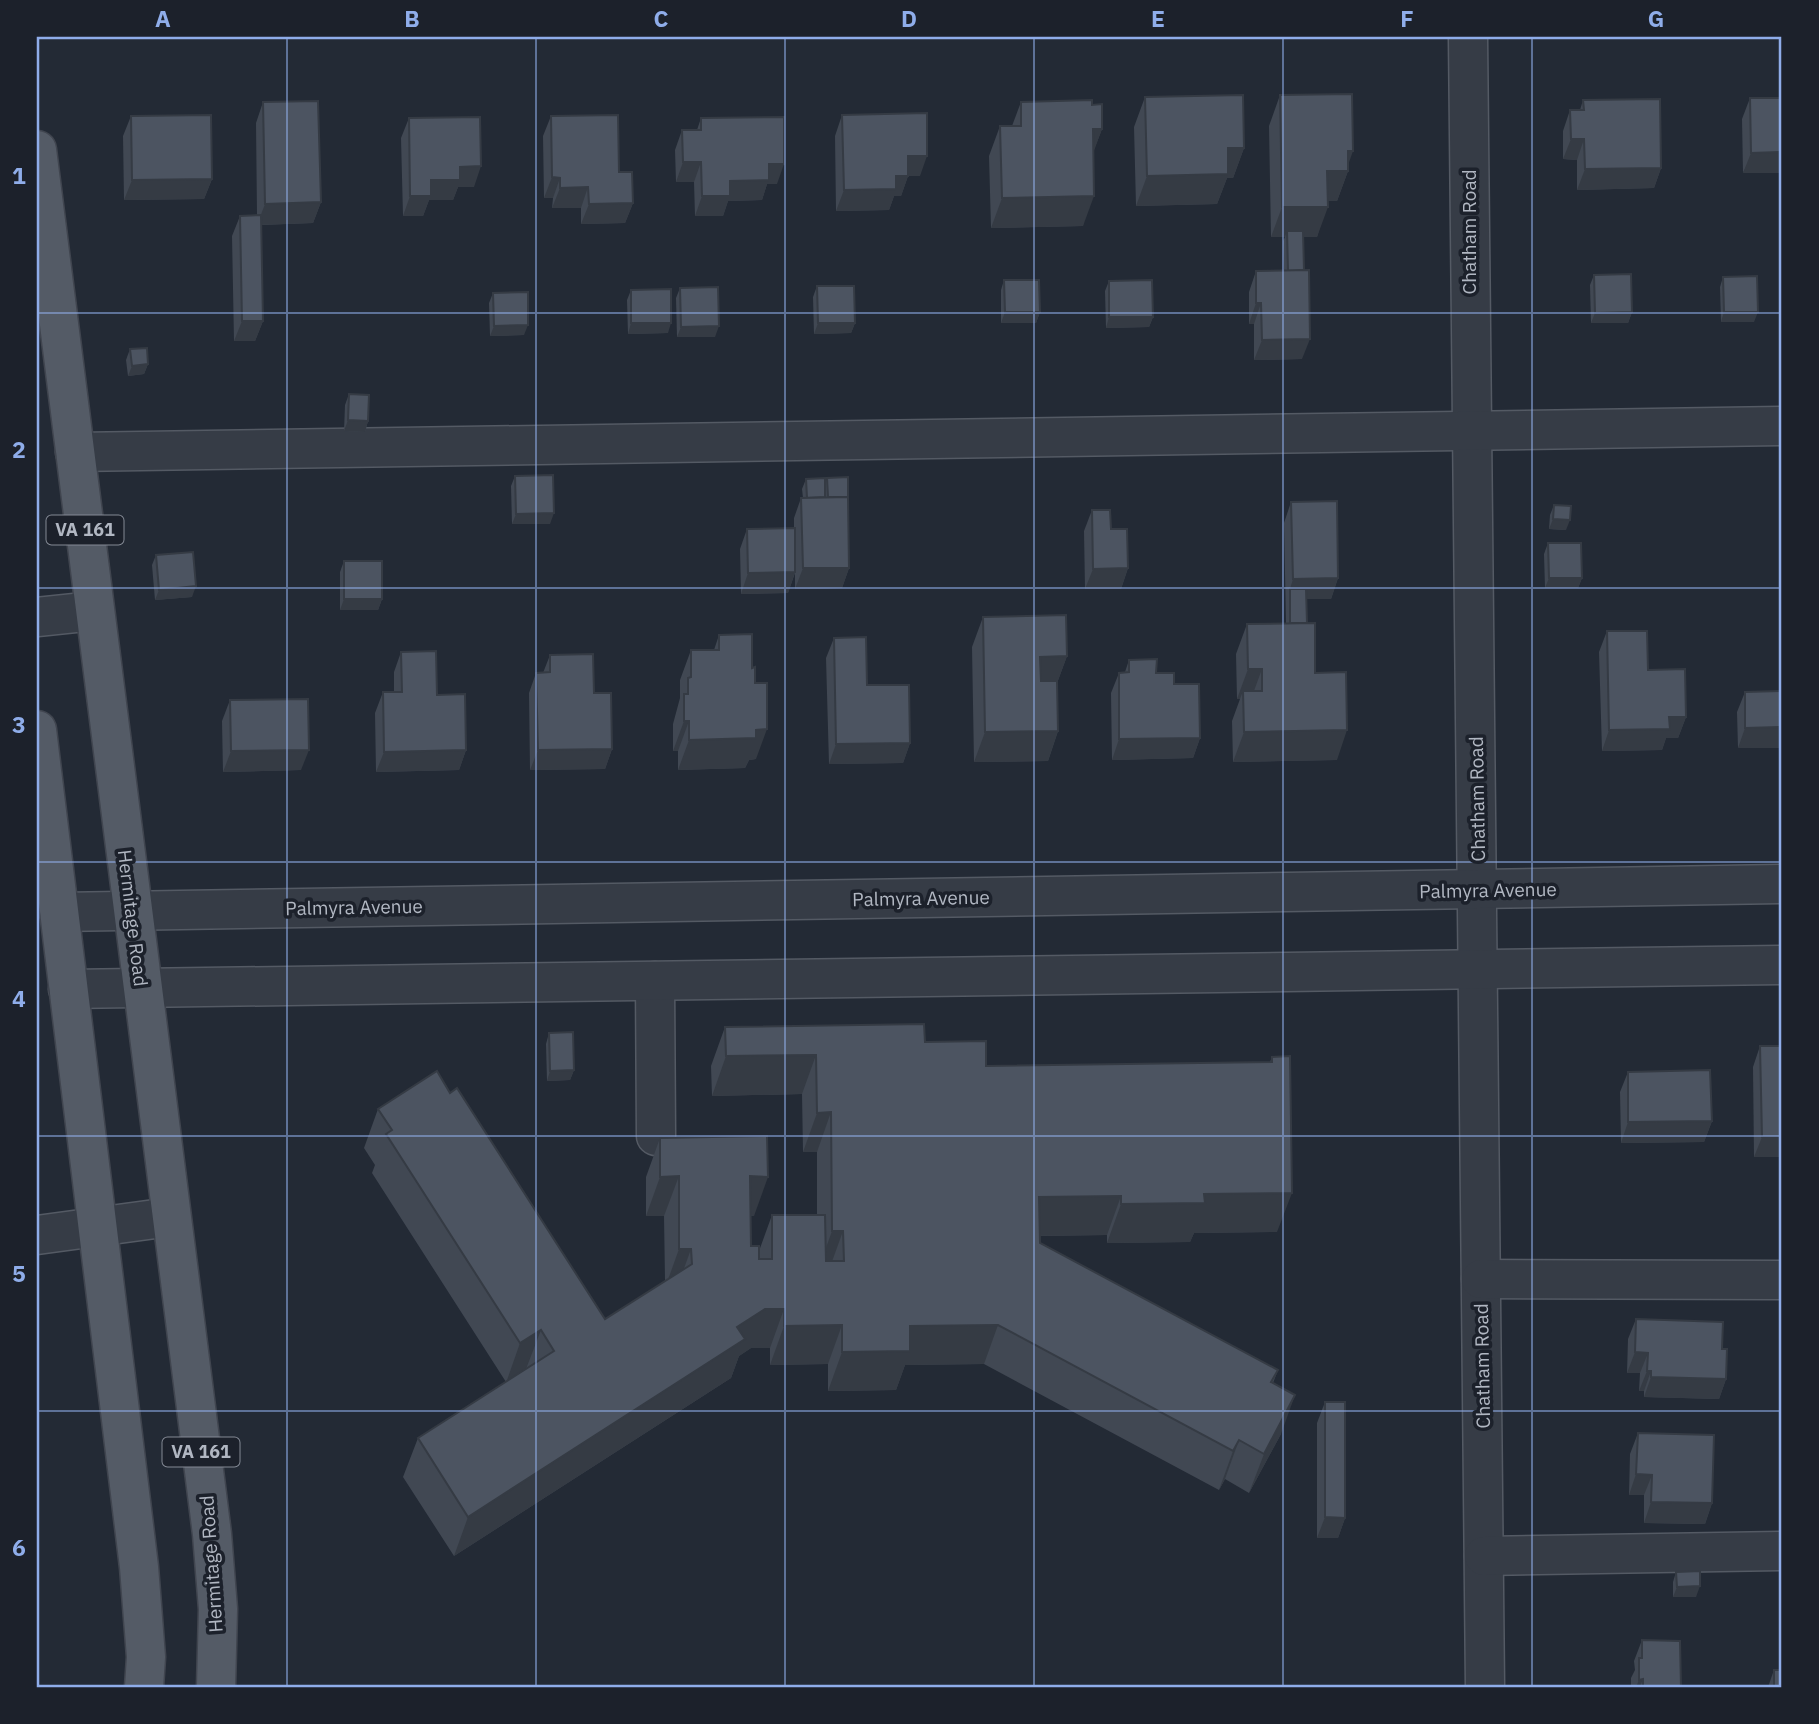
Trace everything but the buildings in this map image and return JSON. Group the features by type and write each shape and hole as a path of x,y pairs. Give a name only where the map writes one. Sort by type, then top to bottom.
{"main road":[{"name":"Hermitage Road","path":"37,150 212,1534 218,1609 216,1687"},
{"path":"37,730 139,1567 146,1657 144,1687"}],"street":[{"name":"Chatham Road","path":"1468,37 1485,1687"},
{"path":"75,452 1782,426"},
{"path":"37,617 94,611"},
{"name":"Palmyra Avenue","path":"59,912 1782,884"},
{"path":"68,989 1782,965"},
{"path":"655,981 656,1136"},
{"path":"37,1235 170,1217"},
{"path":"1481,1279 1782,1280"},
{"path":"1484,1556 1782,1551"}]}
